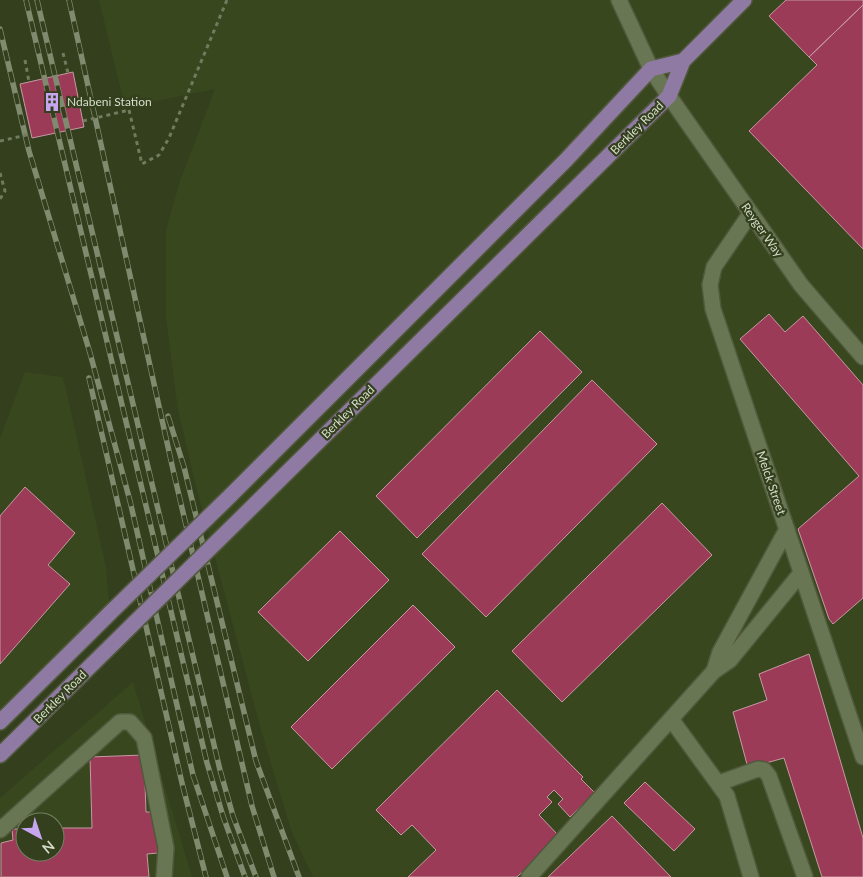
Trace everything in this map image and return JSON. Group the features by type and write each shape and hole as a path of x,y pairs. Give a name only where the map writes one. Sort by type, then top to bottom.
{"main road":[{"name":"Berkley Road","path":"0,755 669,96 684,61 744,0"},
{"path":"651,69 684,61"},
{"name":"Berkley Road","path":"0,722 230,496 566,160 651,69"},
{"path":"480,245 499,262"}],"street":[{"name":"Reyger Way","path":"619,0 651,69 669,96 801,285 863,357"},
{"name":"Melck Street","path":"750,214 723,251 714,267 710,285 714,309 863,757"},
{"path":"714,671 720,652 787,529"},
{"path":"529,877 714,671 730,660 801,573"},
{"path":"671,719 727,796 751,877"},
{"path":"0,830 120,722 130,722 144,738 166,848 164,877"},
{"path":"719,783 758,768 764,770 769,776 805,877"}],"path":[{"path":"83,120 129,110 142,164 159,155 227,0"},
{"path":"63,53 68,73"},
{"path":"25,60 29,82"},
{"path":"0,141 31,134"},
{"path":"0,173 5,190 0,199"}],"shaded area":[{"path":"99,0 863,0 863,877 313,877 291,830 261,730 197,490 178,410 166,318 166,230 180,181 215,89 125,107"},
{"path":"25,372 62,377 64,381 106,567 110,613 0,722 0,438"},
{"path":"133,682 192,877 0,877 0,798"}],"building":[{"path":"786,0 863,0 863,5 809,57 769,16"},
{"path":"863,5 863,249 749,131 817,65 809,57"},
{"name":"Ndabeni Station","path":"73,72 84,127 32,138 20,84"},
{"path":"769,314 785,332 803,316 863,385 863,598 833,624 829,619 798,529 859,476 740,339"},
{"path":"540,331 582,372 417,538 376,496"},
{"path":"592,380 657,444 486,617 422,554"},
{"path":"25,487 75,533 48,565 70,584 0,664 0,516"},
{"path":"662,503 712,555 562,702 512,651"},
{"path":"340,531 389,580 308,661 258,612"},
{"path":"413,605 455,647 332,769 291,727"},
{"path":"809,654 863,838 863,877 822,877 784,758 748,768 733,712 767,700 759,674"},
{"path":"497,690 583,777 581,779 595,793 570,817 558,804 563,799 554,790 547,797 552,802 539,815 559,836 517,877 408,877 436,850 412,825 401,835 376,810"},
{"path":"144,755 146,812 158,812 158,853 147,854 149,877 1,877 1,843 13,840 12,829 15,829 15,862 65,862 65,828 92,828 90,757"},
{"path":"645,782 695,829 674,851 624,803"},
{"path":"612,816 671,877 548,877"}],"railway":[{"path":"26,0 207,763 223,816 245,877"},
{"path":"37,0 220,770 233,816 256,877"},
{"path":"69,0 174,474 252,806 274,877"},
{"path":"0,29 29,151 90,353 130,501 193,775 227,877"},
{"path":"89,378 182,783 206,877"},
{"path":"168,416 184,467 256,761 299,877"}],"place":[{"name":"Ndabeni Station","path":"52,102"}]}
